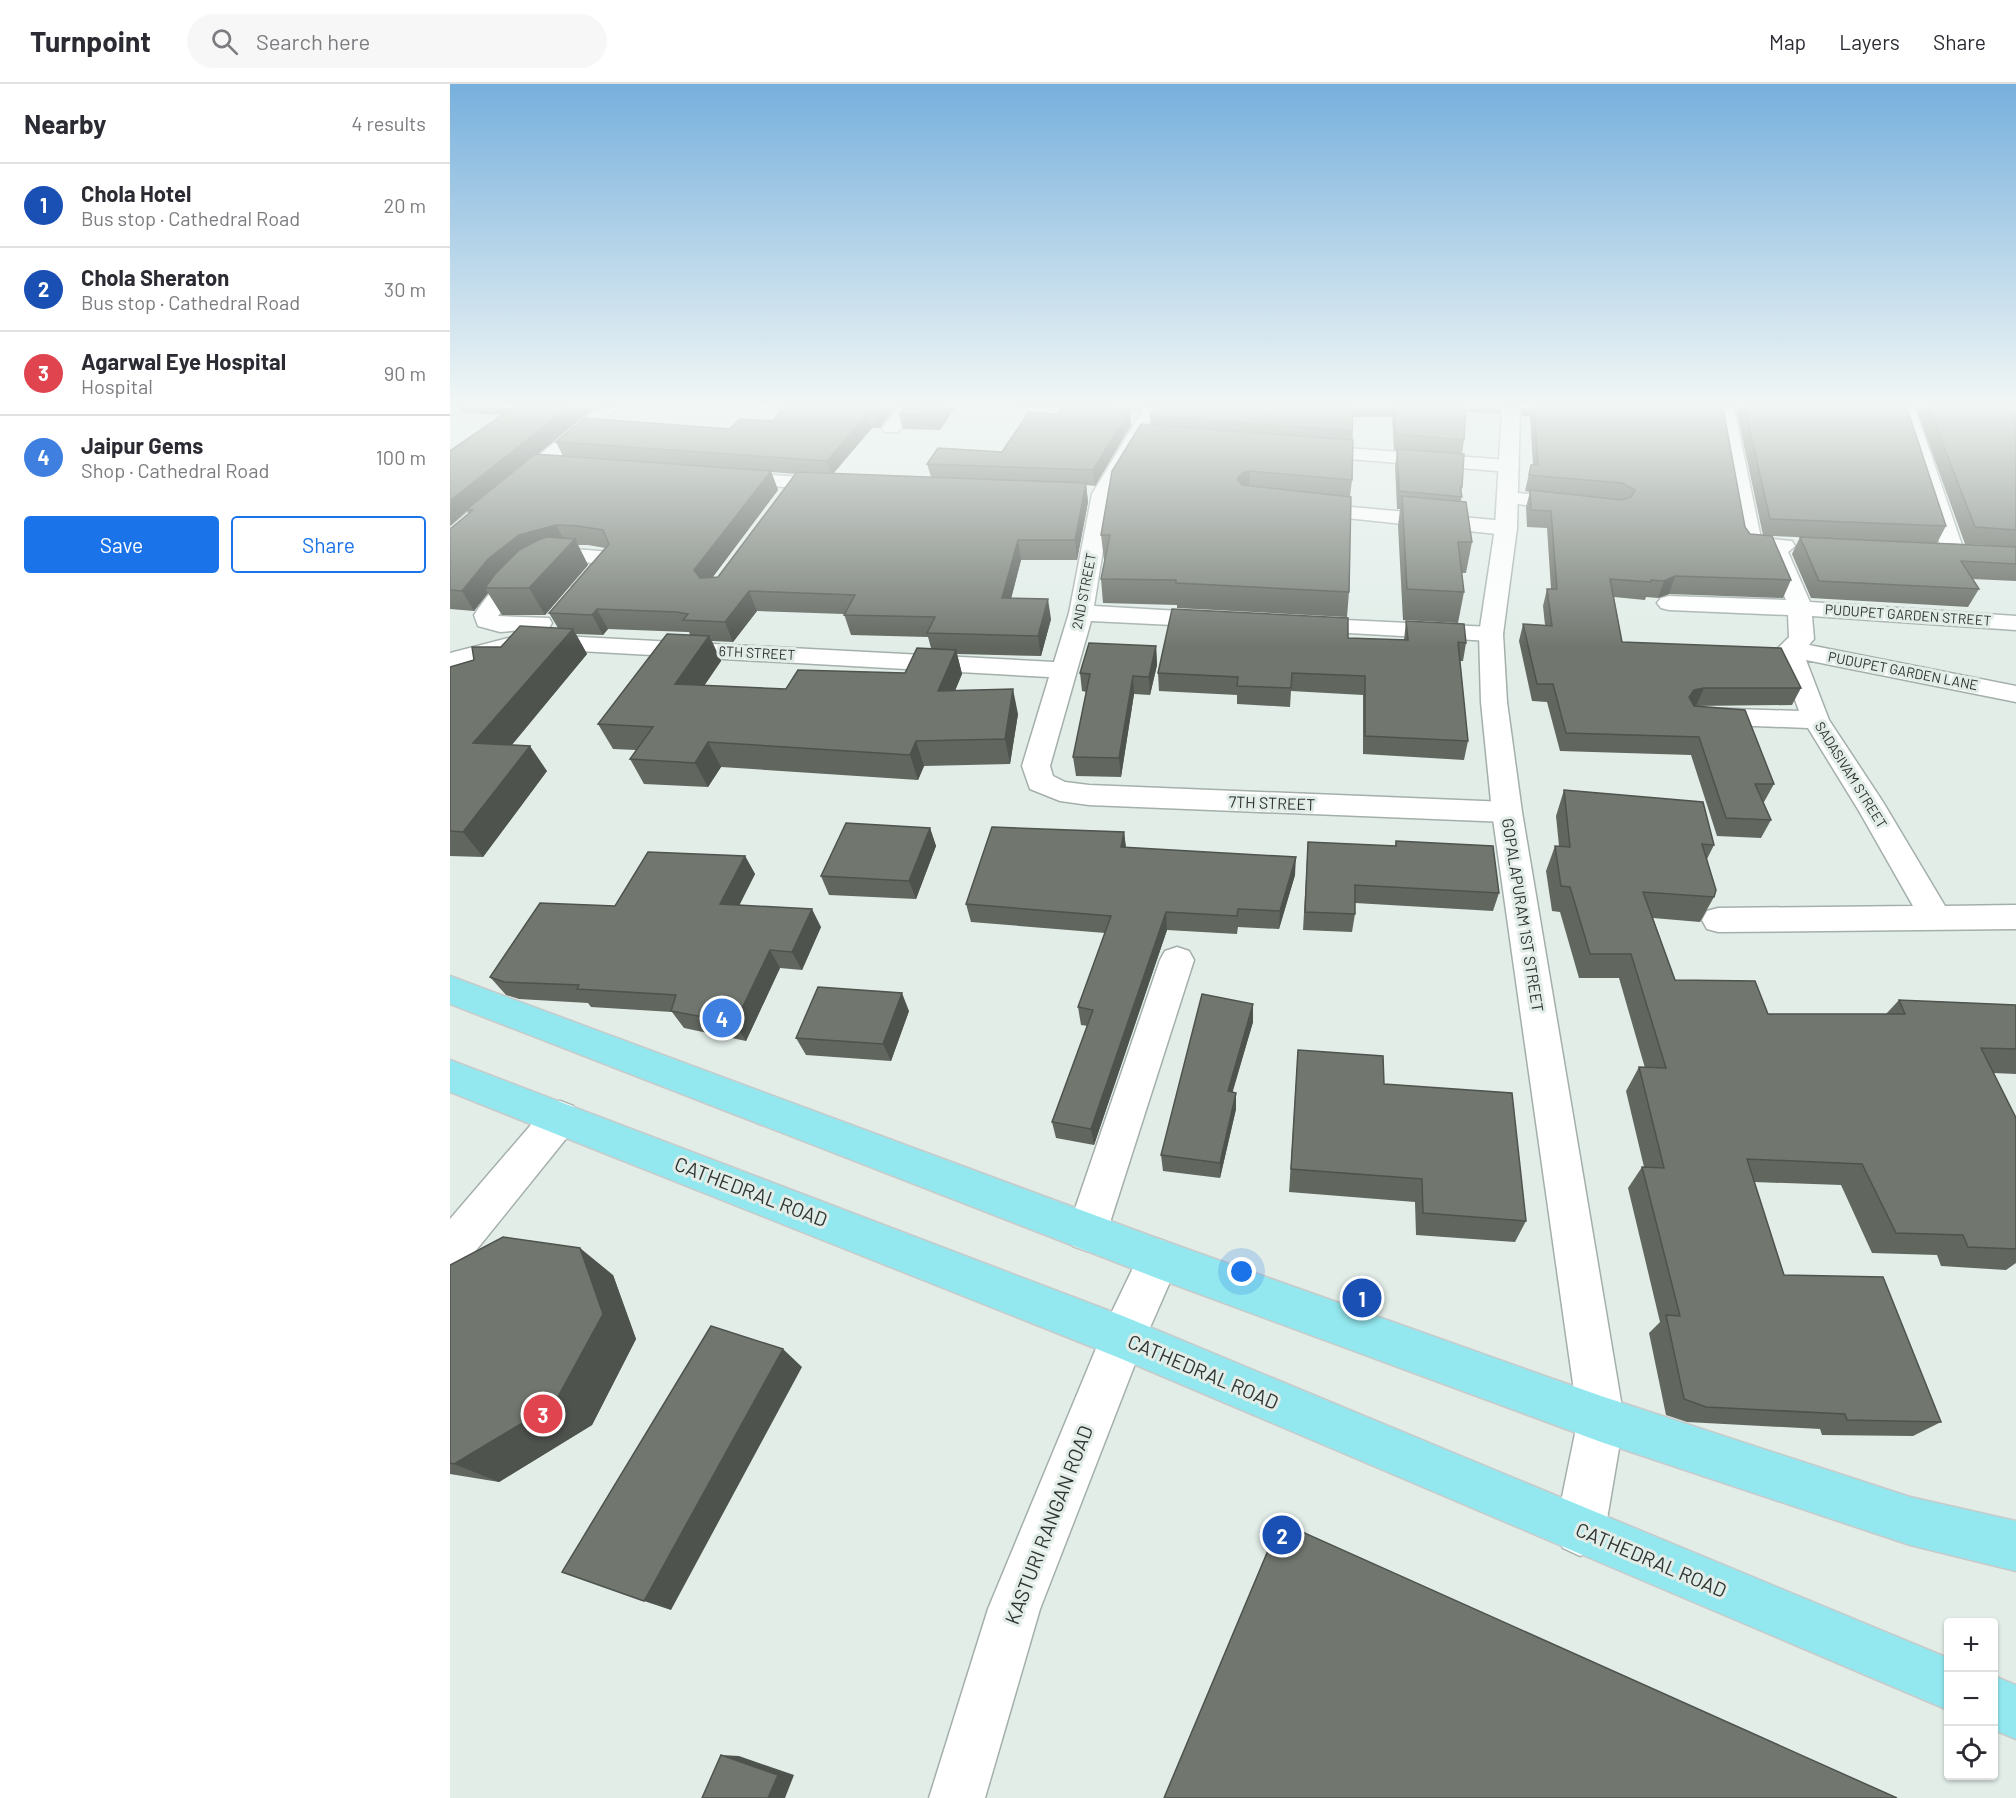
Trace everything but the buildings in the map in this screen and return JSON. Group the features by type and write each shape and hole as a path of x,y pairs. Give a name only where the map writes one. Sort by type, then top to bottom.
{"main road":[{"path":"450,990 1159,1259 1601,1419 1910,1521 2016,1545"},
{"name":"CATHEDRAL ROAD","path":"450,1076 1123,1338 1944,1682"},
{"path":"1998,1705 2016,1712"}],"street":[{"path":"450,538 511,488"},
{"path":"783,501 792,488"},
{"name":"2ND STREET","path":"1040,782 1036,765 1082,613 1102,494 1105,488"},
{"name":"GOPALAPURAM 1ST STREET","path":"1508,488 1507,513 1491,634 1494,702 1507,812 1601,1419 1580,1531"},
{"path":"1740,488 1751,544 1811,547"},
{"path":"1929,550 1963,552 1938,488"},
{"path":"1078,493 1102,494"},
{"path":"1284,507 1507,513 1595,506"},
{"path":"1775,546 1800,608 1802,639 1790,649"},
{"name":"PUDUPET GARDEN STREET","path":"1669,603 1800,608 2016,623"},
{"path":"538,641 562,613"},
{"path":"1082,613 1234,621"},
{"path":"1280,623 1491,634"},
{"name":"6TH STREET","path":"450,661 525,640 1066,670"},
{"name":"PUDUPET GARDEN LANE","path":"1790,649 2016,694"},
{"name":"SADASIVAM STREET","path":"1790,649 1816,720 1873,809 1935,917"},
{"path":"1696,716 1816,720"},
{"name":"7TH STREET","path":"1040,782 1060,791 1089,795 1507,812"},
{"path":"1718,920 2016,917"},
{"path":"1087,1232 1177,960"},
{"path":"450,1250 560,1118"},
{"name":"KASTURI RANGAN ROAD","path":"957,1798 1014,1609 1123,1338 1159,1259"}],"place":[{"name":"Jaipur Gems","path":"722,1018"},
{"name":"Chola Hotel","path":"1362,1298"},
{"name":"Agarwal Eye Hospital","path":"543,1414"},
{"name":"Chola Sheraton","path":"1282,1535"}]}
